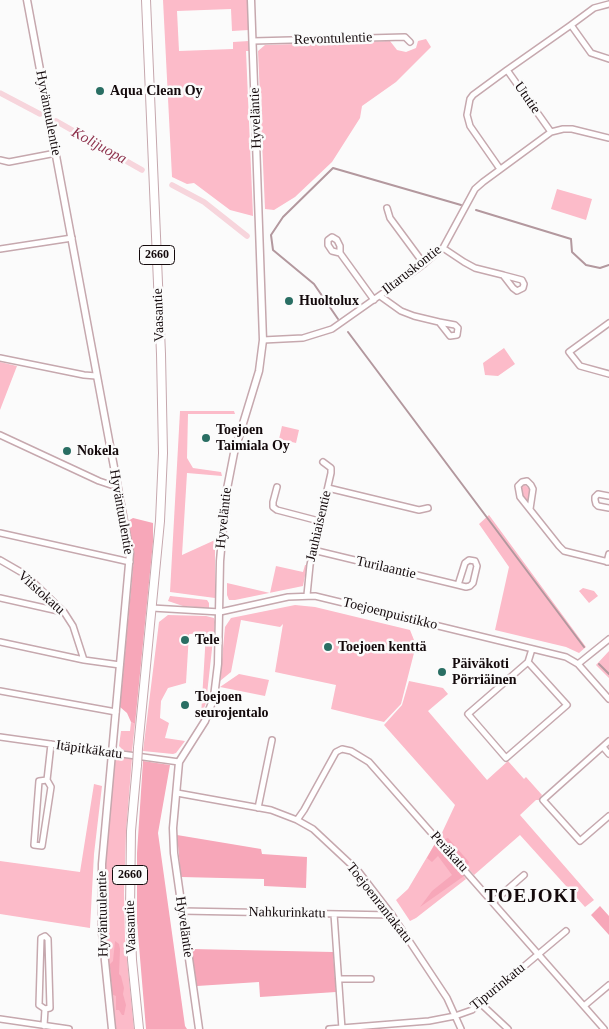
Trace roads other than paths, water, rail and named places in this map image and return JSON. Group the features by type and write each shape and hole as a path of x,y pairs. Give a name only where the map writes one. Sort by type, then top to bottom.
{"main road":[{"name":"Vaasantie","path":"139,1029 133,969 130,900 131,831 161,511 162,384 146,0"}],"street":[{"name":"Hyväntuulentie","path":"27,0 96,376 128,535 130,562 104,833 101,893 104,965 112,1029"},
{"name":"Hyveläntie","path":"199,1029 173,837 179,762 205,721 214,697 218,664 221,552 228,477 259,371 263,340 251,0"},
{"path":"507,70 594,8 609,4"},
{"path":"571,24 591,53 609,59"},
{"name":"Revontulentie","path":"253,41 405,37 410,42"},
{"name":"Ututie","path":"500,169 470,126 467,115 473,95 507,70 551,132"},
{"path":"551,132 572,129 609,138"},
{"name":"Iltaruskontie","path":"263,340 303,338 332,329 380,296 443,248 475,189 551,132"},
{"path":"0,160 8,162 56,153"},
{"path":"387,208 390,218 424,264"},
{"path":"0,249 72,238"},
{"path":"443,248 470,265 503,274"},
{"path":"340,253 374,300"},
{"path":"380,296 402,311 439,322"},
{"path":"609,323 570,352 580,366 609,374"},
{"path":"0,358 96,376"},
{"path":"0,435 99,481 111,485 117,484"},
{"name":"Jauhiaisentie","path":"307,595 308,576 331,468 323,462"},
{"path":"530,509 532,490 531,485 527,481 522,482 518,486 520,497 564,551 608,562 609,554"},
{"path":"277,487 273,507 277,510 320,521"},
{"path":"328,488 419,510 428,508"},
{"path":"609,496 598,494 595,497 598,506 609,508"},
{"path":"1,535 130,562"},
{"name":"Turilaantie","path":"313,550 458,585"},
{"path":"469,560 475,562 477,566 470,586 458,585 464,563 469,560"},
{"name":"Viistokatu","path":"0,563 26,575 64,612 73,626 84,660"},
{"name":"Toejoenpuistikko","path":"152,608 220,612 288,597 307,595 566,657 578,664 609,698"},
{"path":"0,598 64,612"},
{"path":"578,664 609,639"},
{"path":"0,642 84,660 120,664"},
{"path":"528,662 566,705 506,758 468,714 528,662 532,649"},
{"path":"0,691 116,712"},
{"name":"Itäpitkäkatu","path":"0,737 179,762"},
{"path":"258,808 272,740"},
{"path":"609,742 543,800 580,841 609,816"},
{"path":"47,780 39,781 34,845 42,846 51,787 47,780 50,744"},
{"path":"603,747 609,754"},
{"name":"Peräkatu","path":"297,820 336,752 342,749 351,751 369,762 604,1029"},
{"name":"Toejoenrantakatu","path":"177,793 271,810 297,820 313,829 359,872 392,914 447,998 461,1029"},
{"path":"493,902 524,875"},
{"name":"Nahkurinkatu","path":"182,910 392,914"},
{"path":"334,914 342,1029"},
{"name":"Tipurinkatu","path":"329,1029 429,1021 456,1016 472,1010 566,931"},
{"path":"44,1009 50,1008 48,939 45,936 41,938 39,1004 44,1009 44,1026"},
{"path":"339,980 371,979"},
{"path":"584,1006 609,985"},
{"path":"480,1003 508,1029"},
{"path":"0,1019 69,1029"}],"waterway":[{"path":"0,93 40,114"},
{"name":"Kolijuopa","path":"56,121 142,170"},
{"path":"338,319 314,284 273,250 271,235 283,217 333,168 461,205"},
{"name":"Kolijuopa","path":"172,185 204,202 247,236"},
{"path":"476,210 571,239 572,252 586,265 600,268 609,265"},
{"path":"348,332 584,647"},
{"path":"599,664 609,674"}],"place":[{"name":"Aqua Clean Oy","path":"100,91"},
{"name":"Huoltolux","path":"289,301"},
{"name":"Toejoen Taimiala Oy","path":"206,438"},
{"name":"Nokela","path":"67,451"},
{"name":"Tele","path":"185,640"},
{"name":"Toejoen kenttä","path":"328,647"},
{"name":"Päiväkoti Pörriäinen","path":"442,672"},
{"name":"Toejoen seurojentalo","path":"185,705"}],"district":[{"name":"TOEJOKI","path":"531,897"}]}
